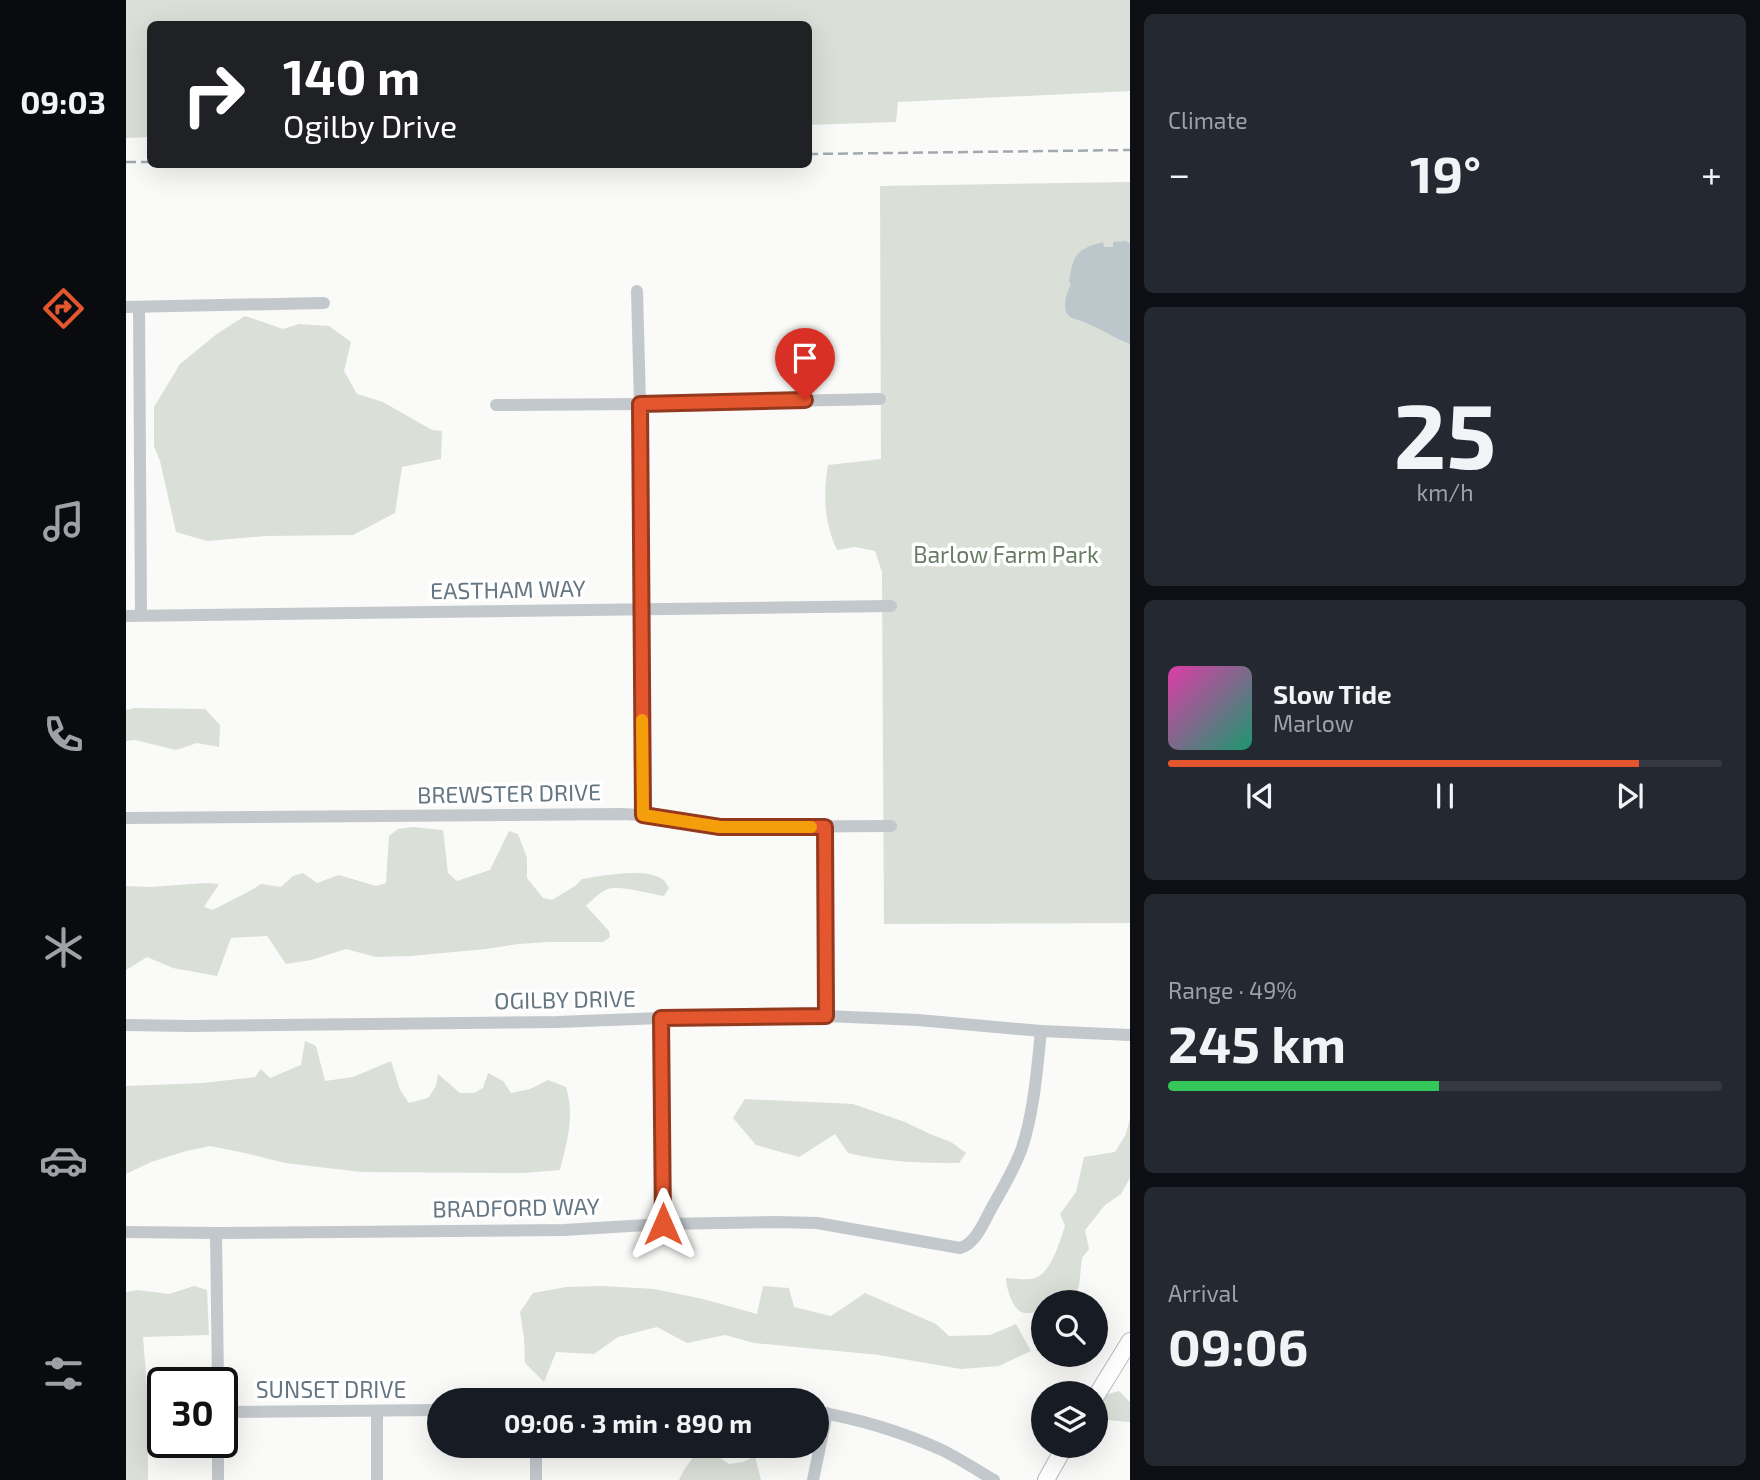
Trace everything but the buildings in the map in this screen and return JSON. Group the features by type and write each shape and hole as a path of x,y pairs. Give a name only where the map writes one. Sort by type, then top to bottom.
{"street":[{"path":"637,291 643,815"},
{"path":"141,615 132,307 324,303"},
{"path":"496,405 880,399"},
{"name":"EASTHAM WAY","path":"126,616 891,606"},
{"name":"BREWSTER DRIVE","path":"126,818 643,815 720,827 891,826"},
{"path":"825,827 826,1016"},
{"name":"OGILBY DRIVE","path":"126,1025 557,1022 826,1016 1130,1035"},
{"path":"661,1018 663,1224"},
{"name":"BRADFORD WAY","path":"126,1232 564,1230 663,1224 776,1222 817,1223 960,1248 971,1241 983,1224 1021,1150 1033,1098 1041,1031"},
{"path":"216,1233 218,1367"},
{"path":"1105,1381 1130,1341"},
{"name":"SUNSET DRIVE","path":"238,1412 427,1410"},
{"path":"377,1411 377,1480"},
{"path":"829,1414 858,1420 916,1440 943,1451 994,1480"},
{"path":"218,1458 218,1480"},
{"path":"536,1458 536,1480"},
{"path":"813,1480 816,1458"},
{"path":"1046,1480 1058,1458"}],"green space":[{"path":"126,0 1130,0 1130,91 898,102 896,122 812,125 812,21 147,21 147,137 126,138"},
{"name":"Barlow Farm Park","path":"1130,182 1130,923 884,924 882,572 875,551 855,547 837,550 829,529 825,498 828,465 881,459 880,186"},
{"path":"245,316 283,329 299,324 329,326 351,342 344,371 357,394 383,402 432,430 442,431 441,459 402,467 395,513 353,535 266,536 207,541 176,532 154,446 154,407 180,364 218,333"},
{"path":"205,709 220,725 219,747 197,743 176,750 135,740 126,741 126,710"},
{"path":"413,827 443,830 448,873 457,881 490,870 509,831 518,834 527,858 527,878 543,898 552,900 582,879 623,873 655,875 669,888 664,896 613,888 596,896 586,906 609,931 610,937 603,942 518,944 411,956 376,957 346,949 311,960 286,964 267,936 231,938 217,976 173,968 147,957 126,970 126,886 219,884 204,907 213,910 261,884 281,887 293,876 303,873 317,883 339,875 376,886 386,883 389,836 398,829"},
{"path":"305,1041 316,1046 325,1081 353,1077 391,1061 400,1090 409,1103 428,1098 436,1086 438,1074 460,1093 474,1093 483,1088 488,1073 503,1081 511,1093 530,1089 548,1080 566,1087 570,1119 560,1170 523,1173 361,1172 285,1163 210,1146 151,1162 126,1174 126,1086 203,1083 255,1077 261,1069 270,1078 301,1065"},
{"path":"745,1099 853,1104 905,1122 951,1142 966,1153 959,1163 875,1158 848,1153 835,1134 799,1157 756,1145 733,1118"},
{"path":"1130,1118 1130,1178 1121,1194 1105,1205 1085,1230 1089,1249 1082,1258 1077,1290 1031,1290 1031,1312 1021,1312 1011,1299 1006,1278 1032,1279 1046,1270 1065,1226 1060,1214 1076,1192 1084,1157 1115,1152 1126,1134"},
{"path":"194,1286 207,1290 209,1335 143,1337 147,1387 148,1480 126,1480 126,1292 138,1290 169,1294"},
{"path":"763,1286 789,1288 794,1307 831,1316 865,1293 936,1324 949,1336 990,1335 1016,1324 1031,1351 999,1366 961,1369 879,1355 754,1343 725,1335 687,1343 657,1327 618,1337 594,1354 556,1352 544,1382 525,1363 520,1312 533,1293 566,1287 654,1289 757,1314"},
{"path":"1119,1391 1130,1402 1130,1422 1108,1420 1108,1394"},
{"path":"692,1458 720,1458 729,1464 756,1458 761,1480 679,1480"}],"shaded area":[{"path":"1126,241 1130,244 1130,344 1070,317 1065,304 1071,284 1069,282 1072,265 1077,254 1087,247 1103,242 1104,247 1113,247 1113,242"}],"railway":[{"path":"812,154 1130,150"},
{"path":"126,162 147,162"}],"slow traffic":[{"path":"642,720 643,815 720,827 811,827"}],"route":[{"path":"663,1224 661,1018 826,1016 825,827 720,827 643,815 640,404 805,400"}]}
